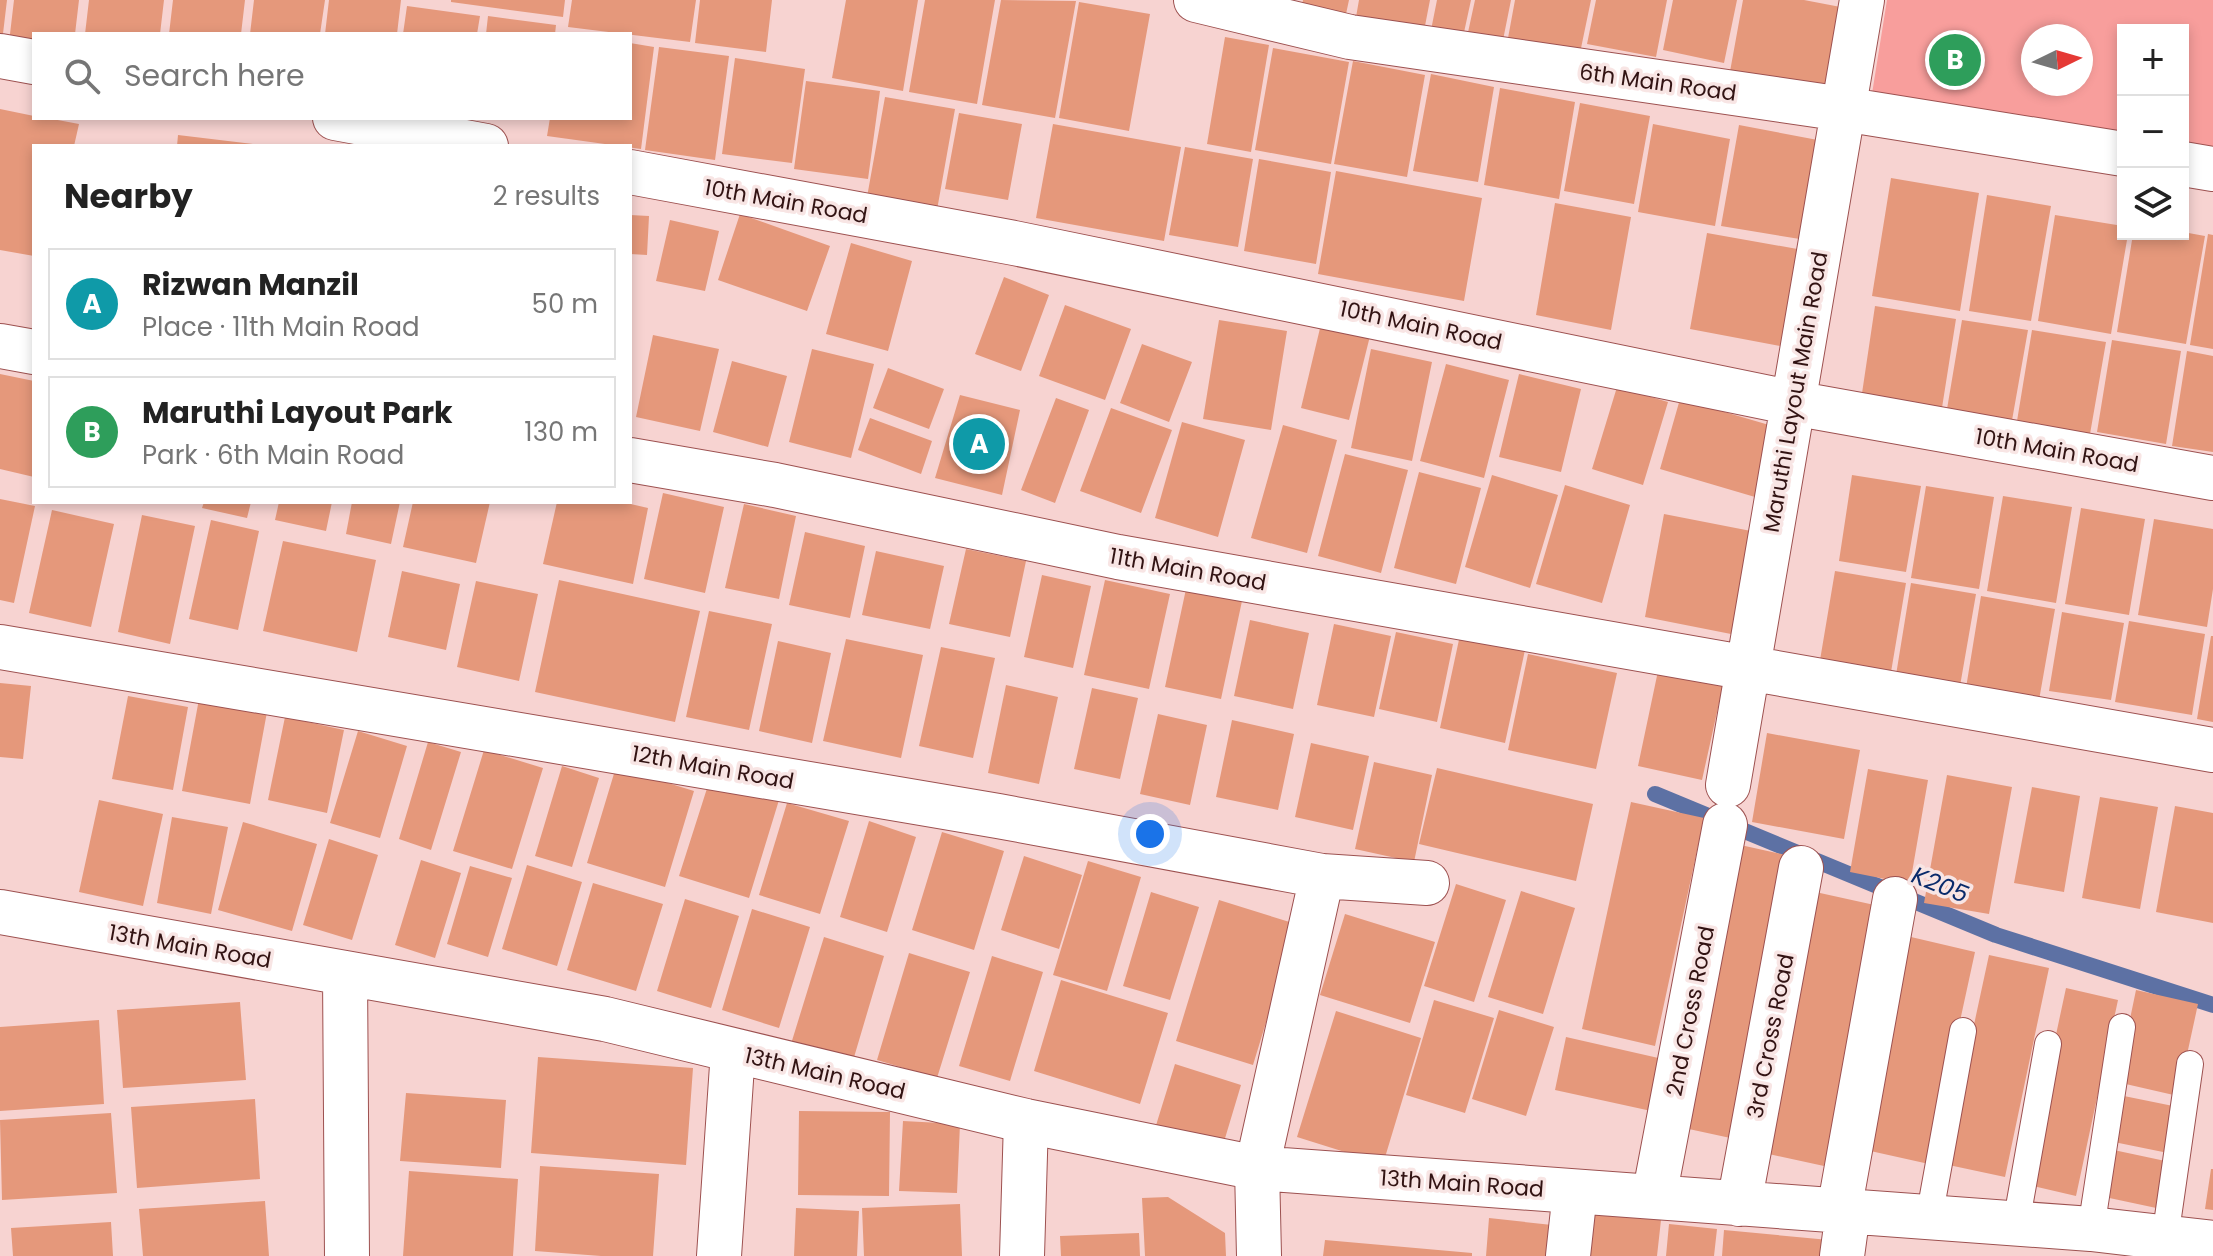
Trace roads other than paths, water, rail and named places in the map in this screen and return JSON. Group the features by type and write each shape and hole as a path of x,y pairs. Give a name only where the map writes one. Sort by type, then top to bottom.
{"street":[{"name":"6th Main Road","path":"1196,0 1350,37 1843,109 2117,153"},
{"name":"Maruthi Layout Main Road","path":"1726,805 1862,0"},
{"path":"0,56 32,62"},
{"path":"346,120 475,144"},
{"path":"2189,165 2213,169"},
{"name":"10th Main Road","path":"632,172 1014,243 1793,403 2213,478"},
{"path":"0,346 32,352"},
{"name":"11th Main Road","path":"632,460 775,485 1118,557 2213,750"},
{"name":"12th Main Road","path":"0,647 998,816 1322,876 1427,883"},
{"name":"2nd Cross Road","path":"1654,1197 1726,805"},
{"name":"3rd Cross Road","path":"1739,1204 1801,868"},
{"path":"1259,1256 1257,1168 1322,876"},
{"path":"1842,1256 1843,1212 1895,899"},
{"name":"13th Main Road","path":"0,912 605,1019 1026,1121 1257,1168 1929,1218 2052,1234 2213,1243"},
{"path":"345,973 347,1256"},
{"path":"719,1256 733,1051"},
{"path":"1022,1256 1026,1121"},
{"path":"1568,1256 1575,1192"}],"lane":[{"path":"2052,1234 2122,1027"},
{"path":"1929,1218 1963,1031"},
{"path":"2048,1044 2052,1234"},
{"path":"2165,1238 2190,1064"}],"waterway":[{"name":"K205","path":"1655,794 1996,935 2213,1005"}],"place":[{"name":"Maruthi Layout Park","path":"1955,60"},
{"name":"Rizwan Manzil","path":"979,444"}]}
